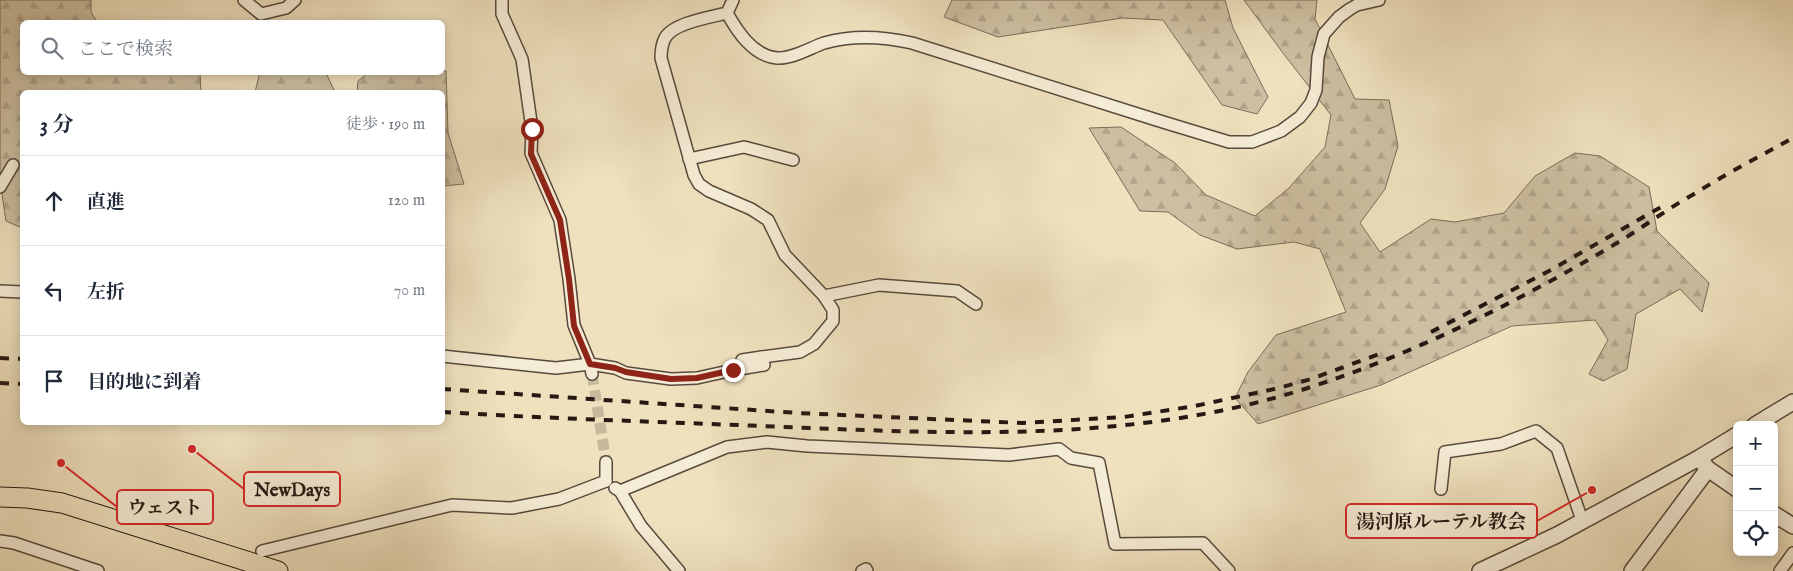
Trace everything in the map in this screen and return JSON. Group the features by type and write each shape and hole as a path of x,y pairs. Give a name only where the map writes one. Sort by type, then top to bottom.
{"main road":[{"path":"0,497 27,498 62,503 278,571"}],"street":[{"path":"244,0 262,14 286,8 295,0"},
{"path":"502,0 502,14 522,59 532,129 531,154 560,220 574,326 591,369"},
{"path":"733,0 727,13 675,29 666,37 662,47 661,58 694,176 699,184 709,191 751,209 768,220 784,255 824,296 833,310 833,321 814,344 800,352 742,360"},
{"path":"727,13 737,31 753,47 763,54 777,58 802,52 825,43 850,39 891,38 1229,142 1252,142 1281,131 1300,117 1311,103 1316,90 1318,57 1324,34 1338,17 1357,5 1379,0"},
{"path":"689,159 744,147 793,160"},
{"path":"0,187 13,165"},
{"path":"824,296 879,285 957,291 976,304"},
{"path":"0,291 20,292"},
{"path":"445,356 556,368 591,369 671,379 697,378 764,365 762,357"},
{"path":"1762,421 1793,402"},
{"path":"1441,489 1445,452 1501,444 1536,431 1557,448 1582,520"},
{"path":"1485,570 1557,535 1582,520 1704,464 1733,439"},
{"path":"620,491 727,447 767,442 808,446 1009,455 1059,450 1071,458 1099,463 1115,544 1203,542 1230,571"},
{"path":"606,462 606,481"},
{"path":"1704,464 1733,486"},
{"path":"1632,571 1704,464"},
{"path":"606,481 620,491 641,526 679,571"},
{"path":"262,551 452,505 512,508 559,499 606,481"},
{"path":"1778,517 1793,526"},
{"path":"0,541 14,542 98,571"},
{"path":"1780,571 1793,553"},
{"path":"862,571 867,571"}],"green space":[{"path":"0,0 91,0 91,12 96,20 20,20 20,75 200,75 201,90 20,90 20,227 6,221 0,181"},
{"path":"952,0 1225,0 1233,28 1268,97 1257,114 1222,105 1163,20 1122,18 998,37 944,17"},
{"path":"1244,0 1317,0 1315,19 1355,99 1389,100 1398,146 1385,189 1360,223 1380,252 1431,219 1455,222 1504,213 1535,176 1575,153 1600,156 1649,187 1657,231 1709,283 1702,312 1680,289 1636,314 1627,369 1603,381 1589,374 1608,340 1595,320 1512,326 1381,385 1258,424 1235,398 1248,372 1276,335 1346,312 1320,249 1294,242 1237,249 1200,235 1168,212 1140,211 1089,128 1121,127 1175,163 1206,195 1255,216 1289,188 1325,147 1331,115"},
{"path":"446,71 448,133 464,184 445,186 445,90 357,90 358,81 366,75 445,75"},
{"path":"259,75 327,75 334,90 256,90"}],"tunnel":[{"path":"592,374 606,462"}],"railway":[{"path":"445,412 851,430 985,432 1118,426 1184,417 1249,404 1314,386 1354,372 1394,357 1472,322 1622,240 1706,187 1793,138"},
{"path":"1431,332 1549,271 1661,207"},
{"path":"445,389 798,413 1022,423 1124,417 1195,406 1279,388 1311,379 1385,352"},
{"path":"0,358 20,359"},
{"path":"0,383 20,384"}],"place":[{"name":"NewDays","path":"192,449"},
{"name":"ウェスト","path":"61,463"},
{"name":"湯河原ルーテル教会","path":"1592,490"}],"route":[{"path":"532,129 531,154 560,220 574,326 590,364 645,376 671,379 697,378 733,370"}]}
